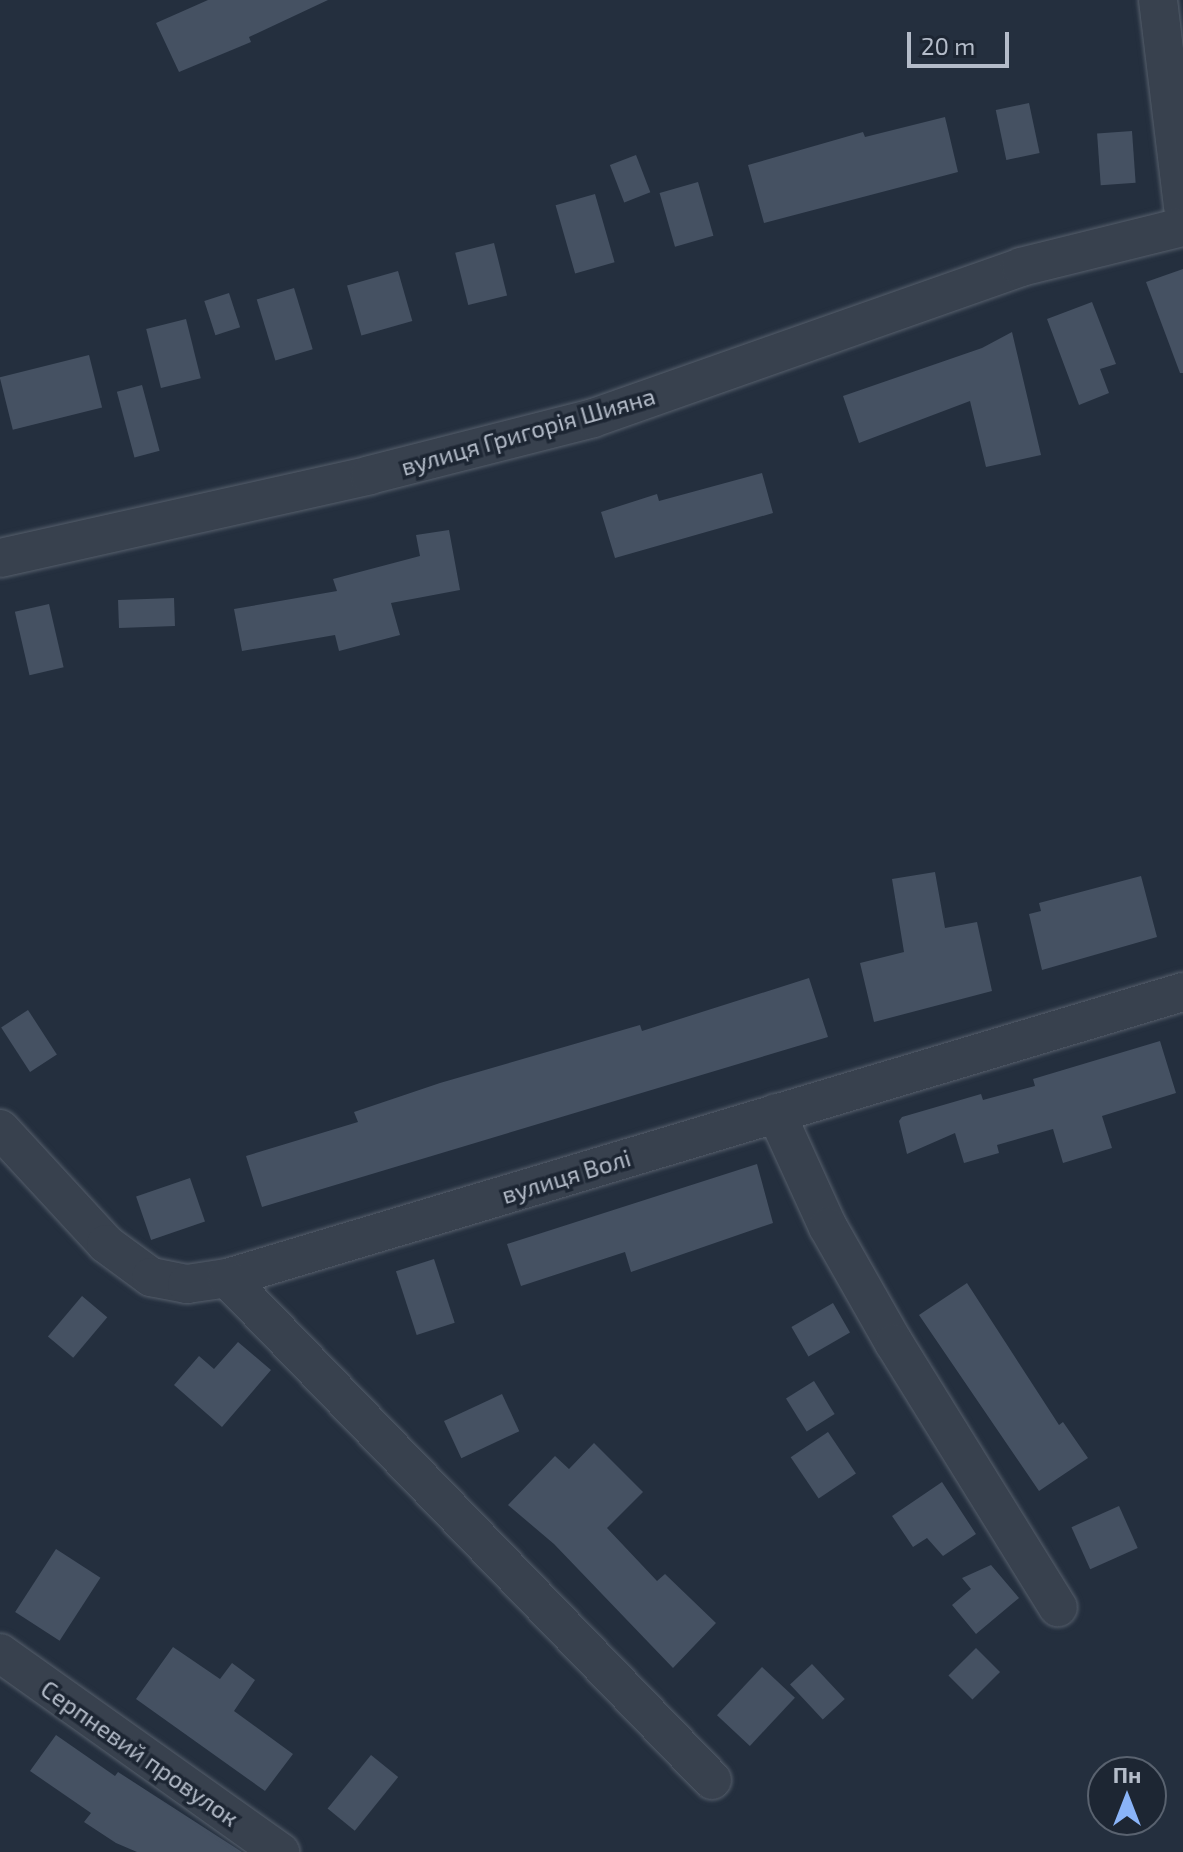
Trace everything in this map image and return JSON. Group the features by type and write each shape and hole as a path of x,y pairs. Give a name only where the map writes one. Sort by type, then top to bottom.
{"street":[{"path":"1158,0 1183,206"},
{"name":"вулиця Григорія Шияна","path":"0,558 370,475 593,418 1021,267 1183,227"},
{"name":"вулиця Волі","path":"0,1129 106,1244 151,1277 187,1284 227,1278 1183,992"},
{"path":"776,1113 828,1227 894,1343 1058,1607"},
{"path":"227,1278 712,1780"},
{"name":"Серпневий провулок","path":"0,1653 280,1852"}],"building":[{"path":"208,0 328,0 249,37 251,42 179,72 156,23"},
{"path":"1029,103 1040,153 1006,160 996,110"},
{"path":"945,117 958,172 764,223 748,165 863,132 865,137"},
{"path":"1132,131 1136,183 1101,185 1097,133"},
{"path":"636,155 650,192 624,202 610,165"},
{"path":"698,182 713,236 675,247 660,193"},
{"path":"595,194 615,262 575,274 556,205"},
{"path":"494,243 507,295 468,305 455,253"},
{"path":"1183,269 1183,373 1180,373 1146,282"},
{"path":"398,271 412,321 361,336 347,286"},
{"path":"294,288 313,349 275,361 257,299"},
{"path":"229,293 240,327 215,335 204,301"},
{"path":"1092,302 1116,364 1100,369 1109,393 1079,405 1047,319"},
{"path":"186,319 201,378 161,388 146,329"},
{"path":"1012,332 1041,455 986,467 970,401 859,443 843,396 982,348"},
{"path":"89,355 102,407 13,430 0,377"},
{"path":"142,385 160,451 134,457 117,392"},
{"path":"762,473 773,513 615,558 601,512 657,494 659,501"},
{"path":"449,530 460,590 391,603 400,635 339,651 335,635 242,651 234,609 337,591 333,579 420,556 416,535"},
{"path":"174,598 175,626 119,628 118,600"},
{"path":"49,604 64,667 30,675 15,612"},
{"path":"935,872 945,928 977,922 992,991 874,1022 860,963 904,952 892,879"},
{"path":"1141,876 1157,937 1042,970 1029,914 1041,911 1039,903"},
{"path":"809,978 828,1037 262,1207 246,1156 358,1122 354,1112 440,1083 640,1025 642,1031"},
{"path":"28,1010 57,1054 30,1072 1,1027"},
{"path":"1160,1041 1176,1093 1102,1116 1112,1148 1063,1163 1053,1129 997,1145 999,1153 964,1163 955,1133 907,1154 899,1121 902,1117 981,1094 983,1100 1035,1086 1033,1079"},
{"path":"757,1164 773,1223 631,1272 625,1252 521,1286 507,1244"},
{"path":"190,1178 205,1221 151,1240 136,1197"},
{"path":"434,1259 455,1323 417,1335 396,1271"},
{"path":"967,1283 1059,1425 1063,1422 1088,1458 1039,1491 919,1315"},
{"path":"82,1296 107,1317 73,1358 48,1337"},
{"path":"833,1303 850,1332 808,1356 791,1327"},
{"path":"238,1342 271,1370 222,1427 174,1385 199,1356 214,1369"},
{"path":"814,1381 835,1414 807,1432 786,1398"},
{"path":"502,1394 519,1431 461,1458 444,1421"},
{"path":"828,1432 856,1473 819,1499 791,1457"},
{"path":"594,1443 643,1492 607,1528 657,1581 665,1574 716,1623 673,1668 554,1544 508,1505 555,1456 569,1469"},
{"path":"942,1482 976,1534 943,1556 927,1538 913,1547 892,1516"},
{"path":"1119,1506 1138,1548 1090,1569 1071,1527"},
{"path":"56,1549 100,1578 60,1641 15,1612"},
{"path":"991,1565 1019,1598 976,1634 952,1605 971,1589 962,1578"},
{"path":"173,1647 220,1679 232,1663 255,1680 234,1711 293,1754 265,1791 136,1699"},
{"path":"976,1648 1000,1672 972,1700 948,1676"},
{"path":"812,1664 845,1699 823,1720 790,1684"},
{"path":"762,1667 795,1698 750,1746 717,1715"},
{"path":"56,1735 115,1776 118,1772 242,1852 137,1852 116,1843 84,1822 91,1813 30,1771"},
{"path":"371,1755 398,1777 355,1831 328,1809"}]}
